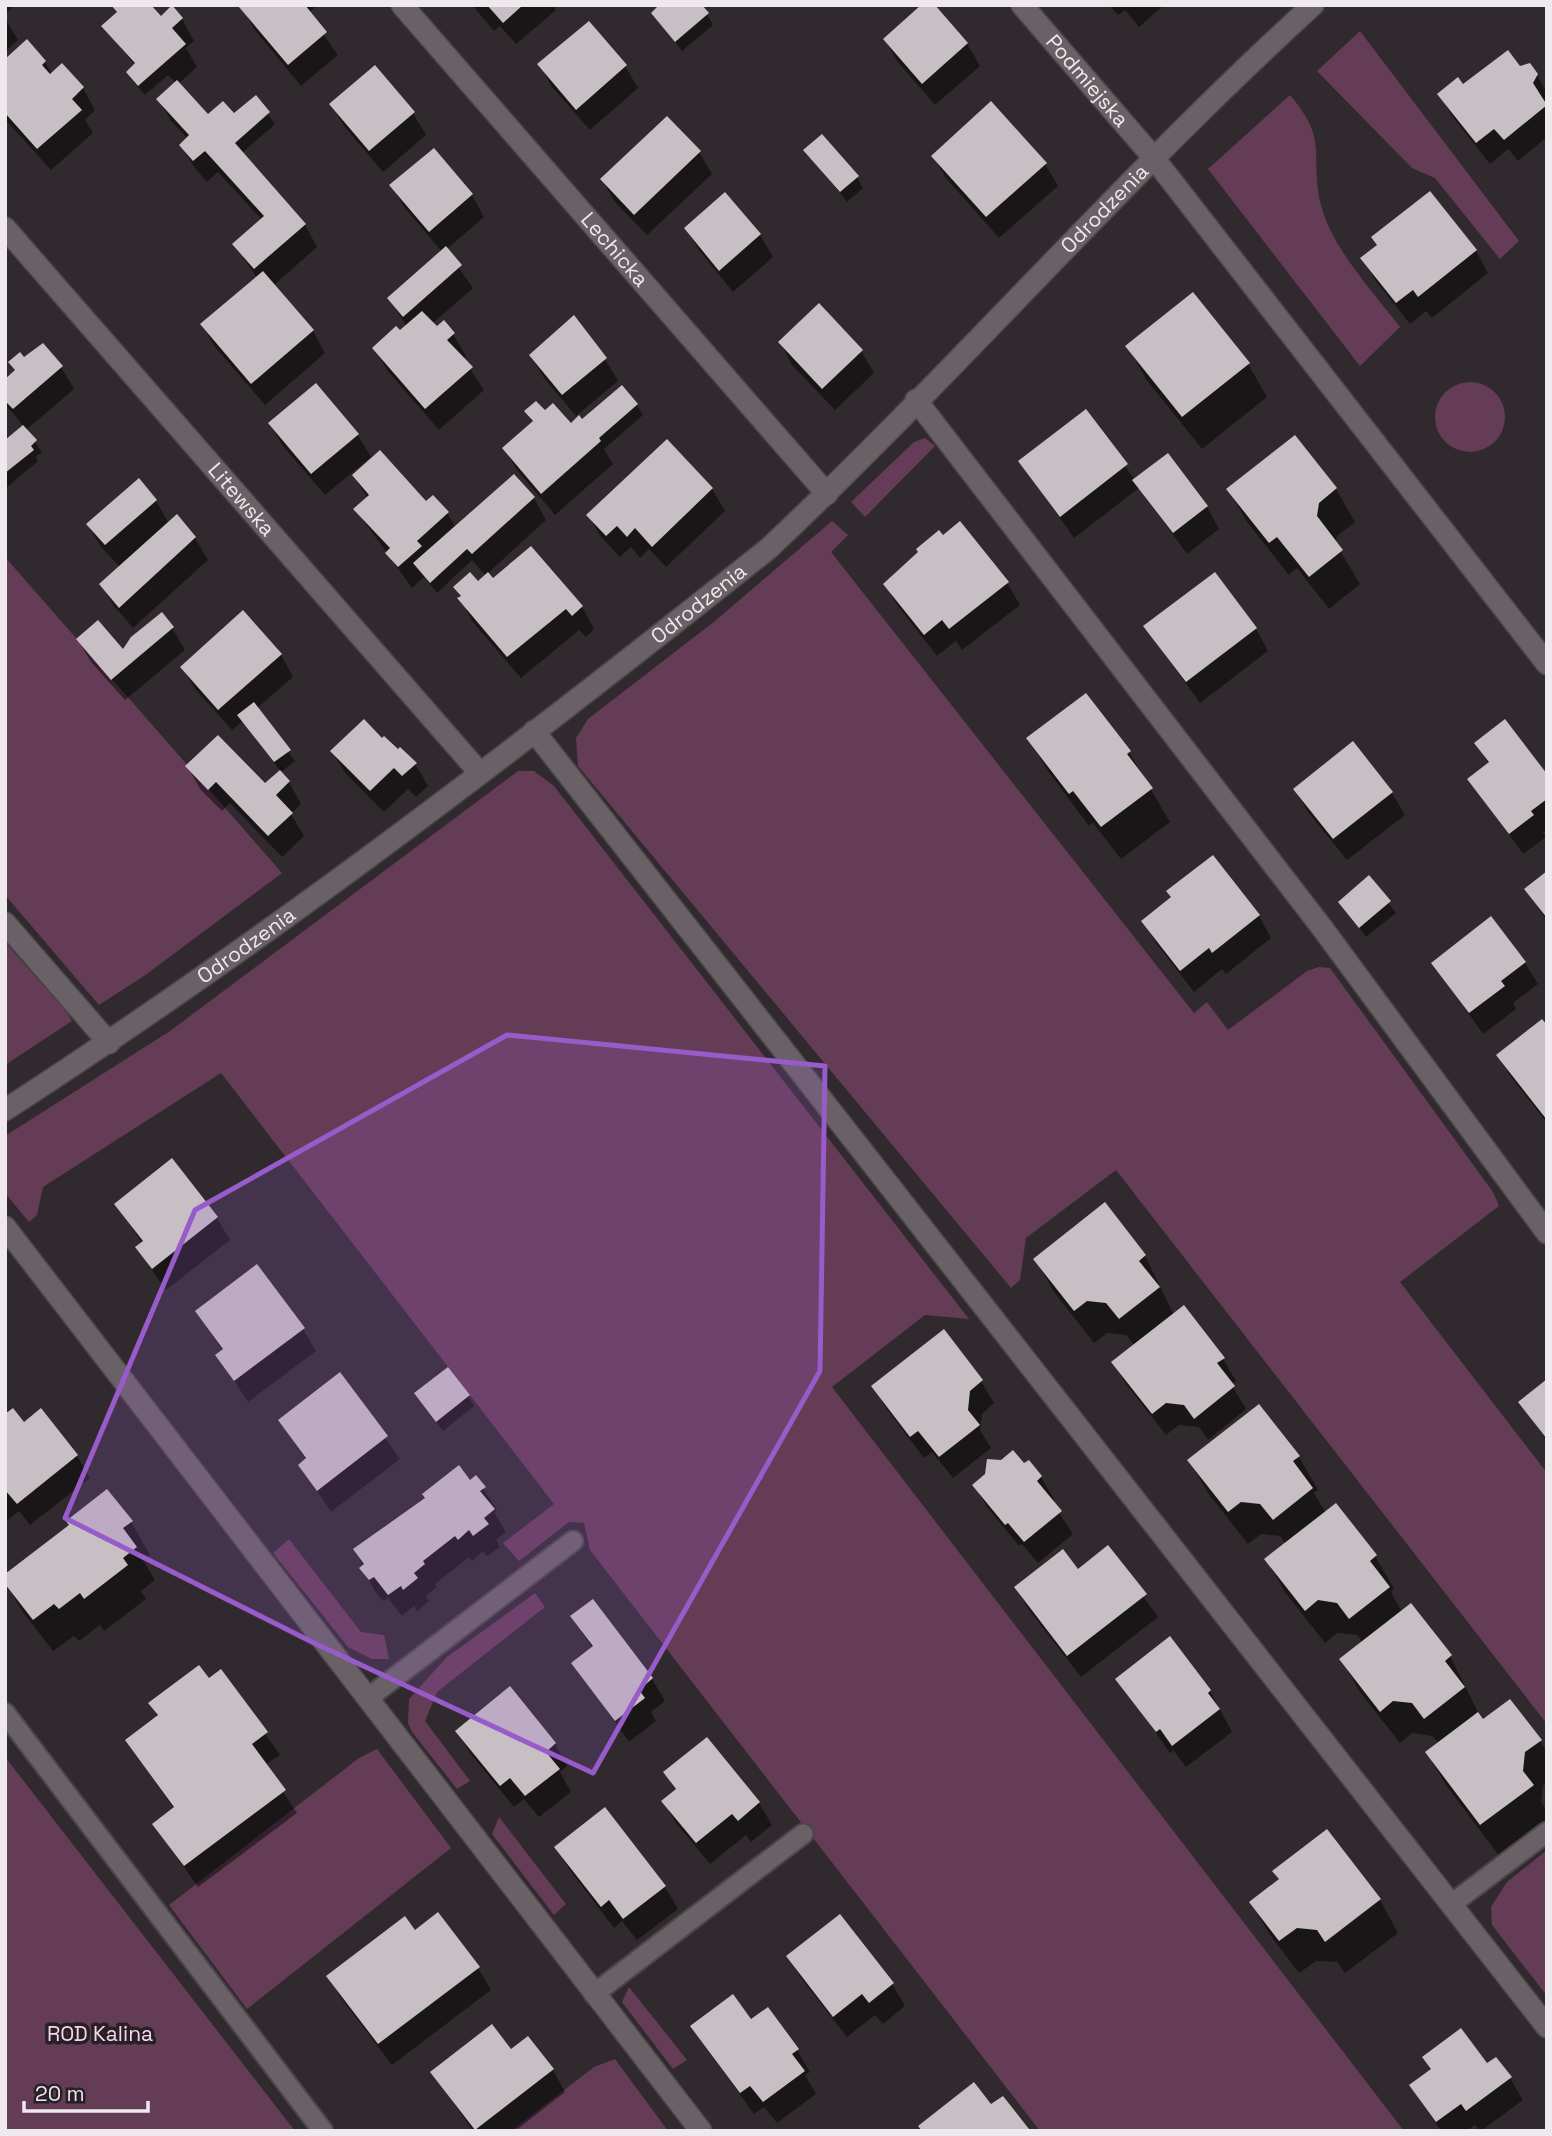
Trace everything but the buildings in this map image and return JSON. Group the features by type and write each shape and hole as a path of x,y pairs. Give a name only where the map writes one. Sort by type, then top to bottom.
{"street":[{"name":"Lechicka","path":"402,5 827,494"},
{"name":"Podmiejska","path":"1022,5 1153,157 1547,664"},
{"name":"Odrodzenia","path":"5,1110 109,1043 308,903 768,549 827,494 1153,157 1313,5"},
{"name":"Litewska","path":"5,228 479,772"},
{"path":"916,400 1322,929 1547,1233"},
{"path":"534,731 1453,1903 1547,2027"},
{"path":"5,923 109,1043"},
{"path":"5,1227 701,2131"}],"lane":[{"path":"368,1698 573,1541"},
{"path":"5,1713 323,2131"},
{"path":"1453,1903 1547,1832"},
{"path":"594,1994 803,1834"}],"highlighted area":[{"path":"507,1035 825,1066 820,1371 593,1773 314,1643 65,1518 195,1210"}],"green space":[{"path":"1360,31 1519,241 1500,259 1435,178 1412,168 1317,71"},
{"path":"1290,95 1310,125 1314,137 1318,188 1326,221 1354,269 1400,327 1360,366 1208,169"},
{"path":"1470,382 1495,392 1505,417 1495,442 1470,452 1445,442 1435,417 1445,392"},
{"path":"925,438 935,446 865,517 851,502 914,442"},
{"path":"832,521 848,535 831,552 1194,1013 1207,1002 1228,1030 1307,971 1319,967 1330,968 1493,1192 1499,1206 1400,1282 1547,1473 1547,1724 1116,1170 1026,1238 1020,1280 1011,1288 578,766 576,738 588,719 715,621"},
{"path":"5,557 282,873 144,976 99,1005 5,895"},
{"path":"518,771 534,771 554,786 969,1319 925,1315 832,1387 1404,2131 1040,2131 590,1550 584,1523 569,1522 519,1561 503,1543 554,1504 221,1073 43,1187 37,1215 29,1222 5,1193 5,1136 170,1031"},
{"path":"5,942 72,1021 5,1065"},
{"path":"289,1539 361,1632 384,1635 389,1659 372,1659 348,1647 273,1553"},
{"path":"535,1593 545,1607 437,1692 425,1721 470,1781 457,1789 412,1732 408,1723 409,1699 447,1657"},
{"path":"377,1749 451,1848 247,2009 169,1905 359,1758"},
{"name":"ROD Kalina","path":"5,1756 9,1762 295,2131 5,2131"},
{"path":"499,1817 566,1904 554,1915 492,1834"},
{"path":"1547,1850 1547,1996 1492,1925 1491,1907 1507,1882"},
{"path":"629,1987 687,2060 673,2069 622,2002"},
{"path":"615,2059 668,2131 511,2131 594,2067"}]}
